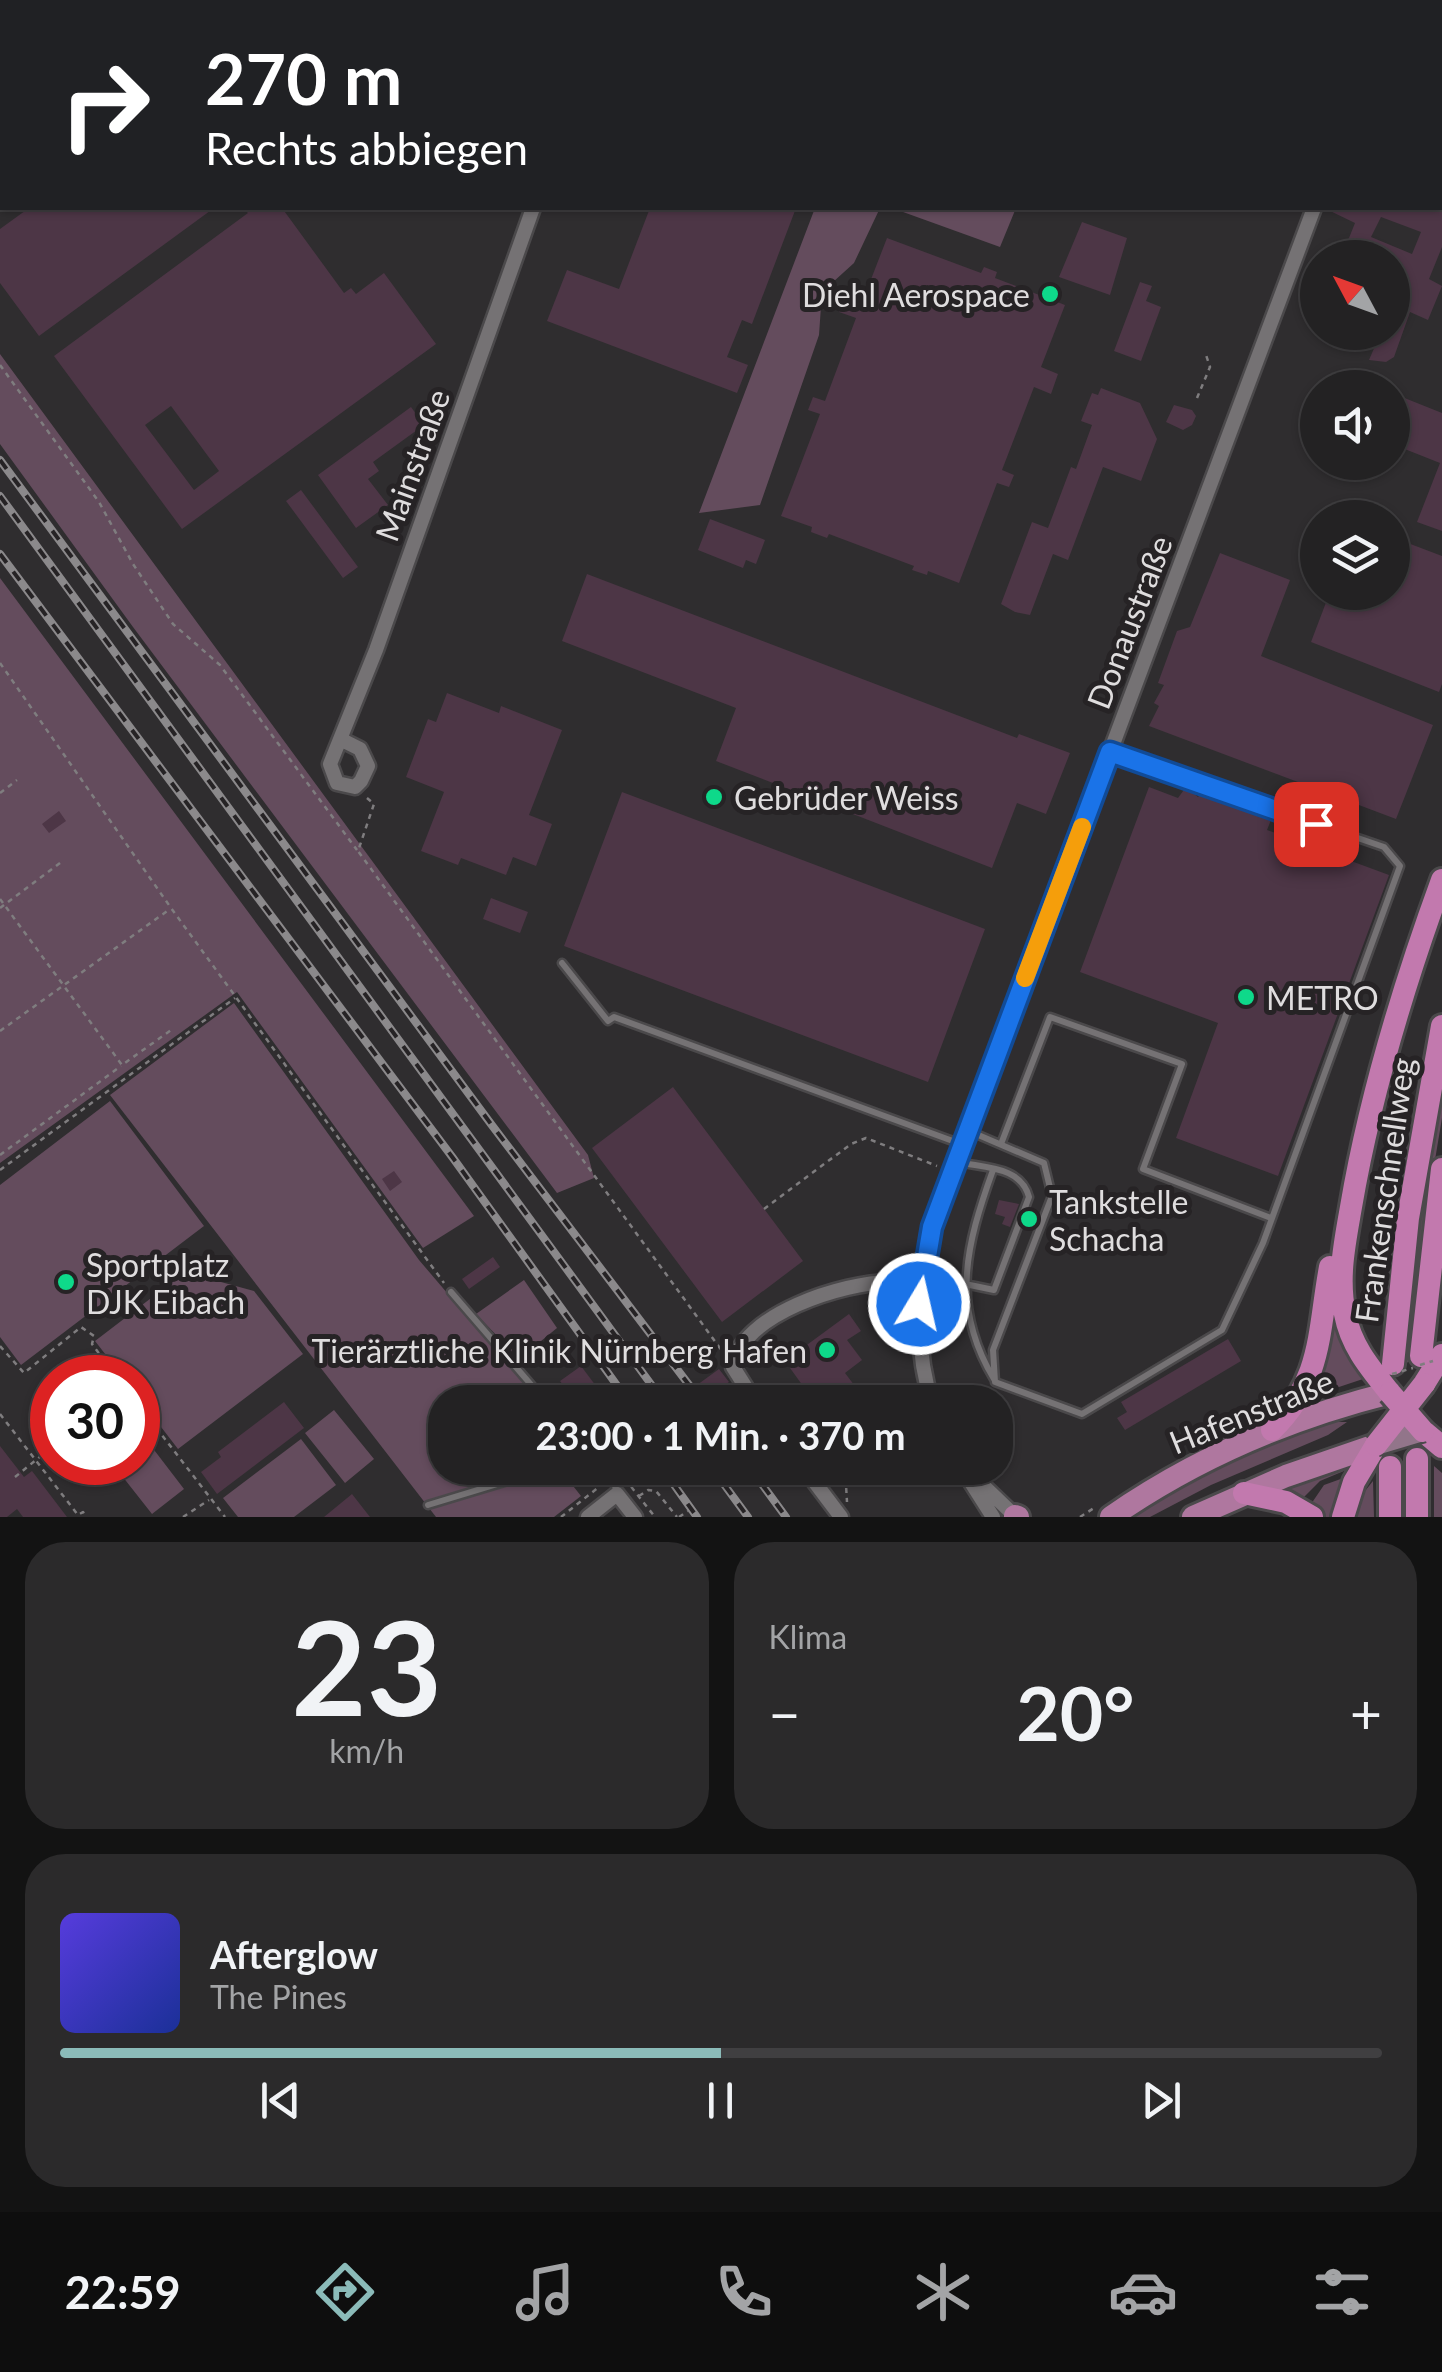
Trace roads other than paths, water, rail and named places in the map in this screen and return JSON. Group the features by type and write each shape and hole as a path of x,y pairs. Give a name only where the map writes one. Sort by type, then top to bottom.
{"highway":[{"path":"1272,1430 1301,1398 1310,1380 1332,1259 1354,1187 1392,1025 1442,880"},
{"name":"Frankenschnellweg","path":"1392,1386 1408,1218 1442,1026"},
{"name":"Frankenschnellweg","path":"1432,1357 1442,1168"},
{"path":"1354,1187 1342,1268 1343,1307 1358,1352 1392,1386 1423,1431 1442,1447"},
{"path":"1392,1386 1424,1384 1432,1357"},
{"path":"1343,1517 1354,1482 1376,1445 1392,1386"},
{"path":"1417,1459 1417,1517"},
{"path":"1390,1466 1390,1517"},
{"path":"1244,1493 1286,1502 1312,1517"}],"main road":[{"name":"Hafenstraße","path":"1111,1517 1189,1468 1272,1430 1392,1386"},
{"path":"1193,1517 1244,1493 1423,1431"}],"street":[{"name":"Mainstraße","path":"342,740 532,210"},
{"name":"Donaustraße","path":"928,1385 922,1361 921,1286 932,1227 1313,210"},
{"path":"342,740 360,749 368,766 355,787 337,782 332,775 330,764 342,740"},
{"path":"745,1385 734,1366 737,1352 753,1332 813,1298 890,1282 921,1286"},
{"path":"818,1485 844,1515"},
{"path":"974,1485 993,1517"},
{"path":"982,1485 1016,1517"},
{"path":"588,1517 618,1494 635,1517"}],"lane":[{"path":"993,1170 973,1229 965,1284 972,1337 995,1382 1082,1414 1222,1330 1263,1243 1400,866 1384,847 1110,752"},
{"path":"562,962 608,1021 614,1017 965,1138 1001,1144 1044,1163 1052,1196 993,1350 995,1382"},
{"path":"1001,1144 1050,1017 1182,1064 1142,1169 1271,1218"},
{"path":"954,1167 1013,1172 1029,1196 994,1290 965,1284"},
{"path":"450,1292 531,1385"},
{"path":"428,1505 494,1485"},
{"path":"615,1485 618,1494"}],"railway":[{"path":"0,460 689,1385"},
{"path":"0,496 652,1385"},
{"path":"0,554 453,1158 617,1385"},
{"path":"674,1485 697,1517"},
{"path":"724,1485 748,1517"},
{"path":"762,1485 786,1517"}],"place":[{"name":"Diehl Aerospace","path":"1050,294"},
{"name":"Gebrüder Weiss","path":"714,797"},
{"name":"METRO","path":"1246,997"},
{"name":"Tankstelle Schacha","path":"1029,1219"},
{"name":"Sportplatz DJK Eibach","path":"66,1282"},
{"name":"Tierärztliche Klinik Nürnberg Hafen","path":"827,1350"}]}
